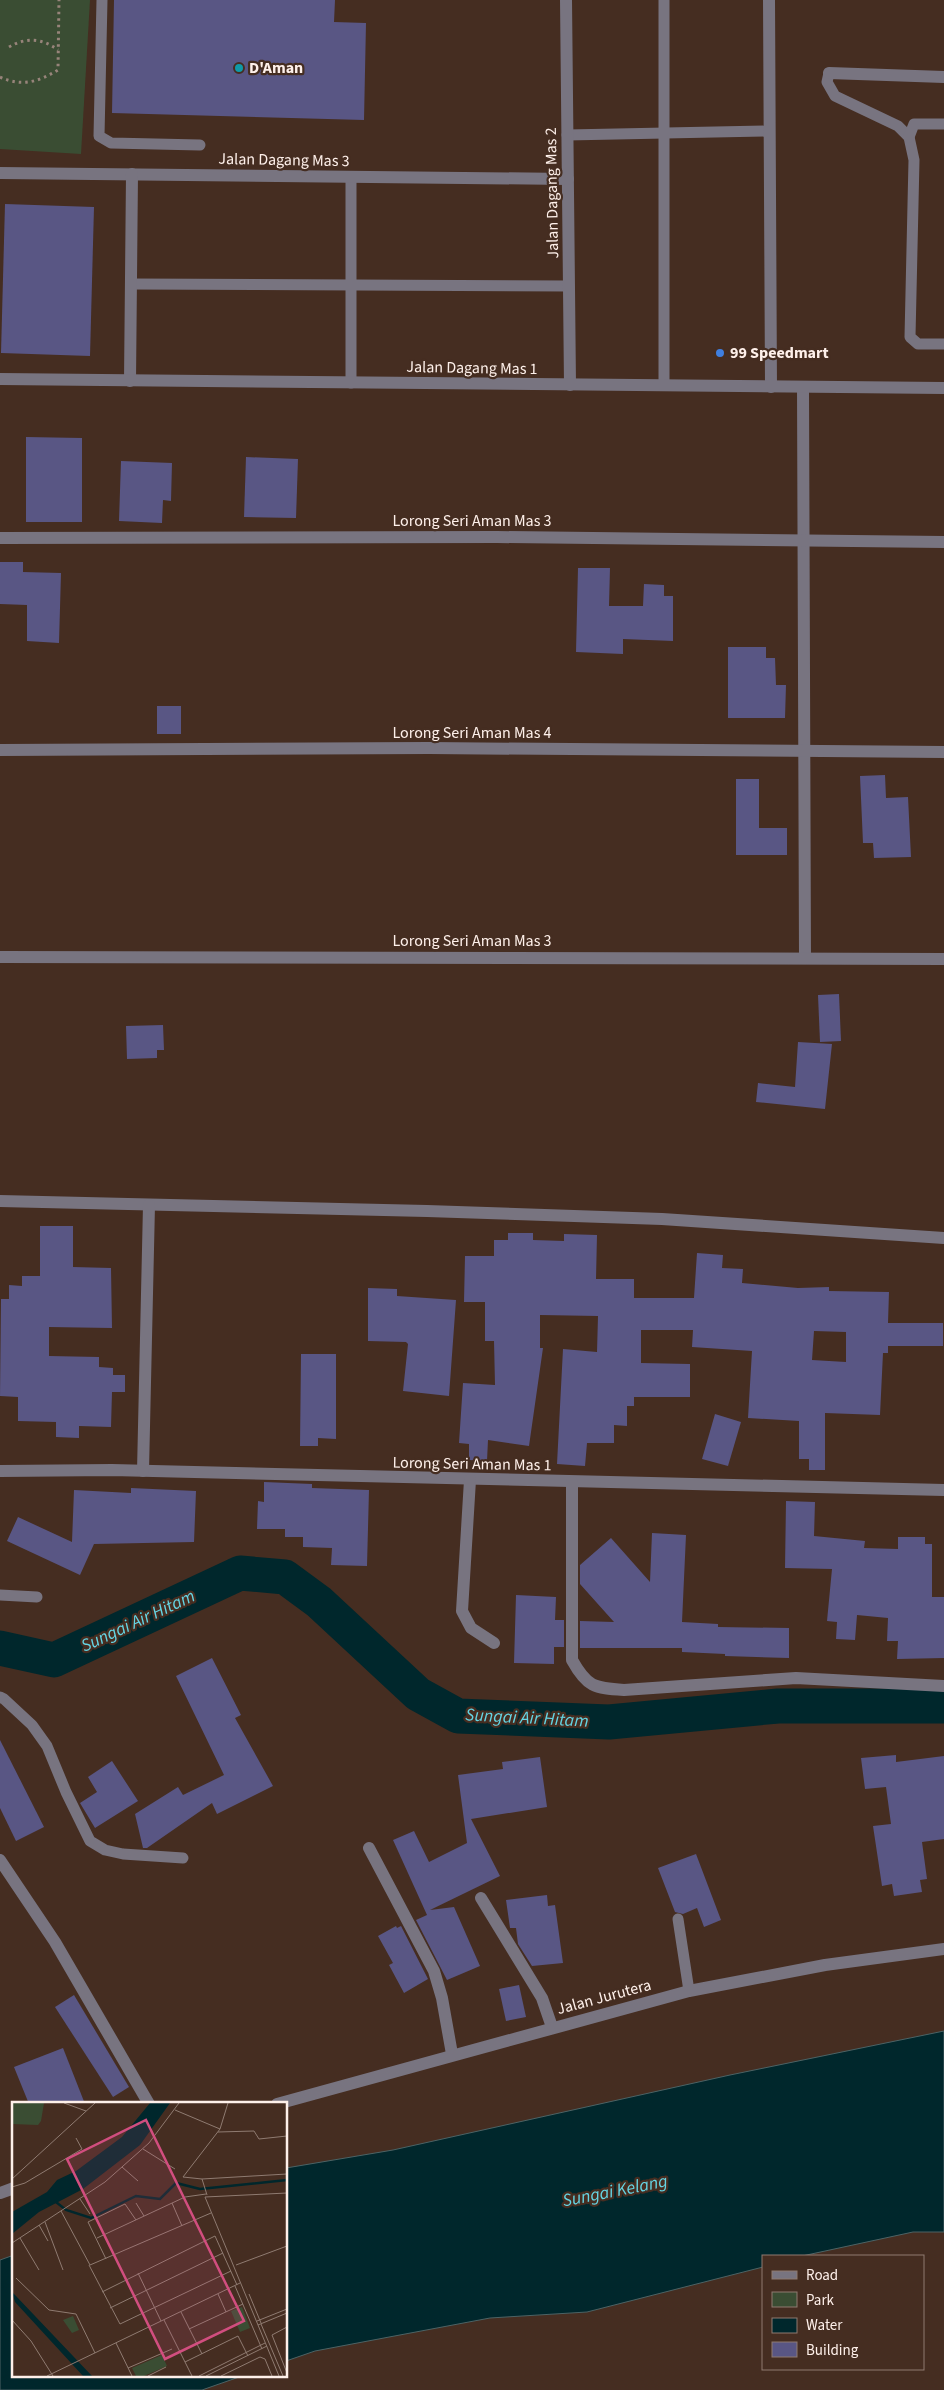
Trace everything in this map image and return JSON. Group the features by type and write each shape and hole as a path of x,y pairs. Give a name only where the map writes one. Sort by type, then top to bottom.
{"street":[{"name":"Jalan Dagang Mas 2","path":"566,0 570,385"},
{"path":"769,0 771,386"},
{"path":"829,73 944,77"},
{"name":"Jalan Dagang Mas 3","path":"0,173 568,179"},
{"path":"130,380 132,174"},
{"name":"Jalan Dagang Mas 1","path":"0,380 944,388"},
{"path":"803,387 805,958"},
{"name":"Lorong Seri Aman Mas 3","path":"0,538 497,537 944,542"},
{"name":"Lorong Seri Aman Mas 4","path":"0,750 429,748 944,752"},
{"name":"Lorong Seri Aman Mas 3","path":"0,957 944,959"},
{"path":"0,1201 436,1211 662,1219 944,1238"},
{"path":"144,1471 149,1205"},
{"name":"Lorong Seri Aman Mas 1","path":"0,1472 144,1471 944,1490"},
{"path":"470,1480 462,1611 471,1628 494,1643"},
{"path":"572,1482 572,1660 582,1678 600,1688 624,1690 796,1678 944,1686"},
{"path":"370,1848 434,1971 442,1998 452,2054"},
{"path":"0,1860 55,1942 148,2102"},
{"path":"481,1898 542,1998 552,2027"},
{"name":"Jalan Jurutera","path":"284,2102 452,2054 688,1991 825,1965 944,1949"},
{"path":"0,2193 12,2189"}],"lane":[{"path":"102,0 99,136 110,143 200,145"},
{"path":"664,0 664,386"},
{"path":"829,73 827,82 835,96 898,126 909,137 914,160 910,337 918,344 944,344"},
{"path":"909,137 914,124 944,124"},
{"path":"567,134 770,131"},
{"path":"351,177 351,383"},
{"path":"131,284 569,286"},
{"path":"0,1595 37,1597"},
{"path":"0,1697 32,1725 47,1746 66,1792 90,1841 105,1850 123,1854 183,1858"},
{"path":"678,1919 688,1991"}],"path":[{"path":"0,78 11,82 28,83 43,79 58,70 59,0"},
{"path":"9,47 18,42 34,40 50,44 58,50"}],"green space":[{"path":"0,0 90,0 81,154 0,149"}],"water":[{"name":"Sungai Kelang","path":"944,2031 944,2232 913,2232 807,2255 762,2255 762,2267 587,2312 490,2318 315,2351 288,2360 288,2168 393,2150 730,2075"},
{"path":"12,2256 12,2378 236,2378 202,2390 0,2390 0,2260"}],"building":[{"name":"D'Aman","path":"114,0 335,0 334,22 366,23 364,120 112,113"},
{"path":"5,204 94,207 90,356 1,353"},
{"path":"26,437 82,438 82,522 26,522"},
{"path":"246,457 298,459 296,518 244,517"},
{"path":"121,461 172,463 171,501 163,500 162,523 119,521"},
{"path":"0,562 23,562 23,572 61,573 59,643 27,641 27,605 0,604"},
{"path":"578,568 610,568 609,606 643,606 644,584 664,585 664,596 673,596 673,641 623,639 623,654 576,652"},
{"path":"728,647 766,647 766,658 775,658 776,685 786,685 785,718 728,718"},
{"path":"157,706 181,706 181,734 157,734"},
{"path":"885,775 886,798 908,797 911,857 874,858 873,843 863,843 860,776"},
{"path":"736,779 759,779 759,828 787,828 787,855 736,855"},
{"path":"839,994 841,1041 820,1042 818,995"},
{"path":"163,1025 164,1050 157,1050 157,1058 127,1059 126,1026"},
{"path":"798,1042 832,1044 825,1109 756,1102 758,1083 795,1087"},
{"path":"40,1226 73,1226 73,1267 111,1268 112,1328 49,1327 49,1356 99,1357 99,1367 113,1368 113,1375 125,1375 125,1392 112,1392 111,1427 79,1426 79,1438 56,1437 56,1422 18,1421 18,1397 0,1396 1,1299 9,1299 9,1285 22,1286 22,1276 40,1276"},
{"path":"508,1233 533,1233 533,1240 564,1241 564,1234 597,1235 596,1279 634,1279 634,1298 694,1298 697,1253 723,1255 722,1268 743,1269 742,1283 798,1288 829,1287 829,1291 889,1292 888,1323 943,1323 943,1346 888,1346 888,1353 883,1353 880,1415 825,1413 825,1470 809,1470 809,1459 799,1459 799,1421 748,1418 752,1351 692,1347 693,1330 641,1330 641,1363 690,1364 690,1397 634,1397 634,1406 627,1406 627,1426 614,1425 614,1443 587,1443 585,1466 557,1464 563,1349 597,1352 598,1316 540,1315 540,1348 543,1348 529,1446 488,1440 487,1461 469,1460 469,1444 459,1443 463,1383 495,1385 494,1341 485,1341 485,1302 464,1302 465,1256 494,1256 494,1240 508,1240","holes":["814,1331 846,1332 846,1362 812,1360"]},
{"path":"368,1288 397,1289 397,1296 456,1300 449,1396 403,1391 408,1344 406,1342 368,1341"},
{"path":"301,1354 336,1354 336,1439 318,1438 318,1446 300,1446"},
{"path":"715,1414 741,1422 728,1466 702,1459"},
{"path":"264,1482 312,1484 312,1488 369,1490 367,1566 331,1565 332,1548 303,1547 303,1537 285,1537 285,1529 257,1529 258,1501 264,1502"},
{"path":"131,1488 196,1491 194,1542 94,1544 80,1575 7,1541 18,1517 72,1542 74,1490 131,1493"},
{"path":"786,1501 815,1502 814,1536 865,1541 864,1548 898,1549 898,1537 925,1537 925,1544 932,1544 932,1597 944,1597 944,1658 897,1659 898,1641 887,1641 888,1618 857,1615 855,1640 836,1639 837,1622 827,1621 832,1569 785,1568"},
{"path":"652,1533 686,1535 682,1622 718,1624 718,1627 789,1628 789,1658 725,1656 725,1654 682,1652 682,1648 580,1648 580,1621 614,1622 580,1584 580,1565 611,1538 650,1582"},
{"path":"516,1595 556,1597 555,1620 564,1620 564,1647 554,1647 554,1664 514,1663"},
{"path":"212,1658 241,1715 235,1718 273,1786 217,1814 212,1803 147,1848 143,1848 135,1814 178,1787 183,1795 224,1775 176,1676"},
{"path":"0,1740 44,1827 16,1841 0,1808"},
{"path":"896,1755 896,1762 944,1756 944,1839 922,1842 927,1879 920,1880 922,1892 894,1896 892,1884 882,1886 873,1826 891,1824 886,1787 865,1789 861,1758"},
{"path":"540,1757 547,1807 471,1819 500,1876 430,1910 454,1907 480,1966 447,1980 416,1920 427,1915 393,1840 414,1831 429,1862 467,1843 458,1775 503,1769 502,1762"},
{"path":"112,1761 138,1801 95,1828 80,1803 97,1792 88,1777"},
{"path":"696,1854 721,1920 704,1927 697,1908 683,1914 675,1912 658,1868"},
{"path":"547,1895 548,1906 555,1905 563,1963 532,1966 518,1944 516,1928 510,1928 506,1900"},
{"path":"396,1926 397,1928 401,1926 428,1979 404,1993 389,1965 393,1963 378,1936"},
{"path":"519,1985 526,2017 506,2021 499,1989"},
{"path":"74,1995 129,2087 113,2097 55,2007"},
{"path":"63,2048 84,2102 28,2102 14,2067"}],"waterway":[{"name":"Sungai Air Hitam","path":"0,1648 54,1660 240,1573 285,1577 319,1602 418,1694 458,1716 609,1722 778,1706 944,1706"}],"place":[{"name":"D'Aman","path":"239,68"},
{"name":"99 Speedmart","path":"720,353"}]}
